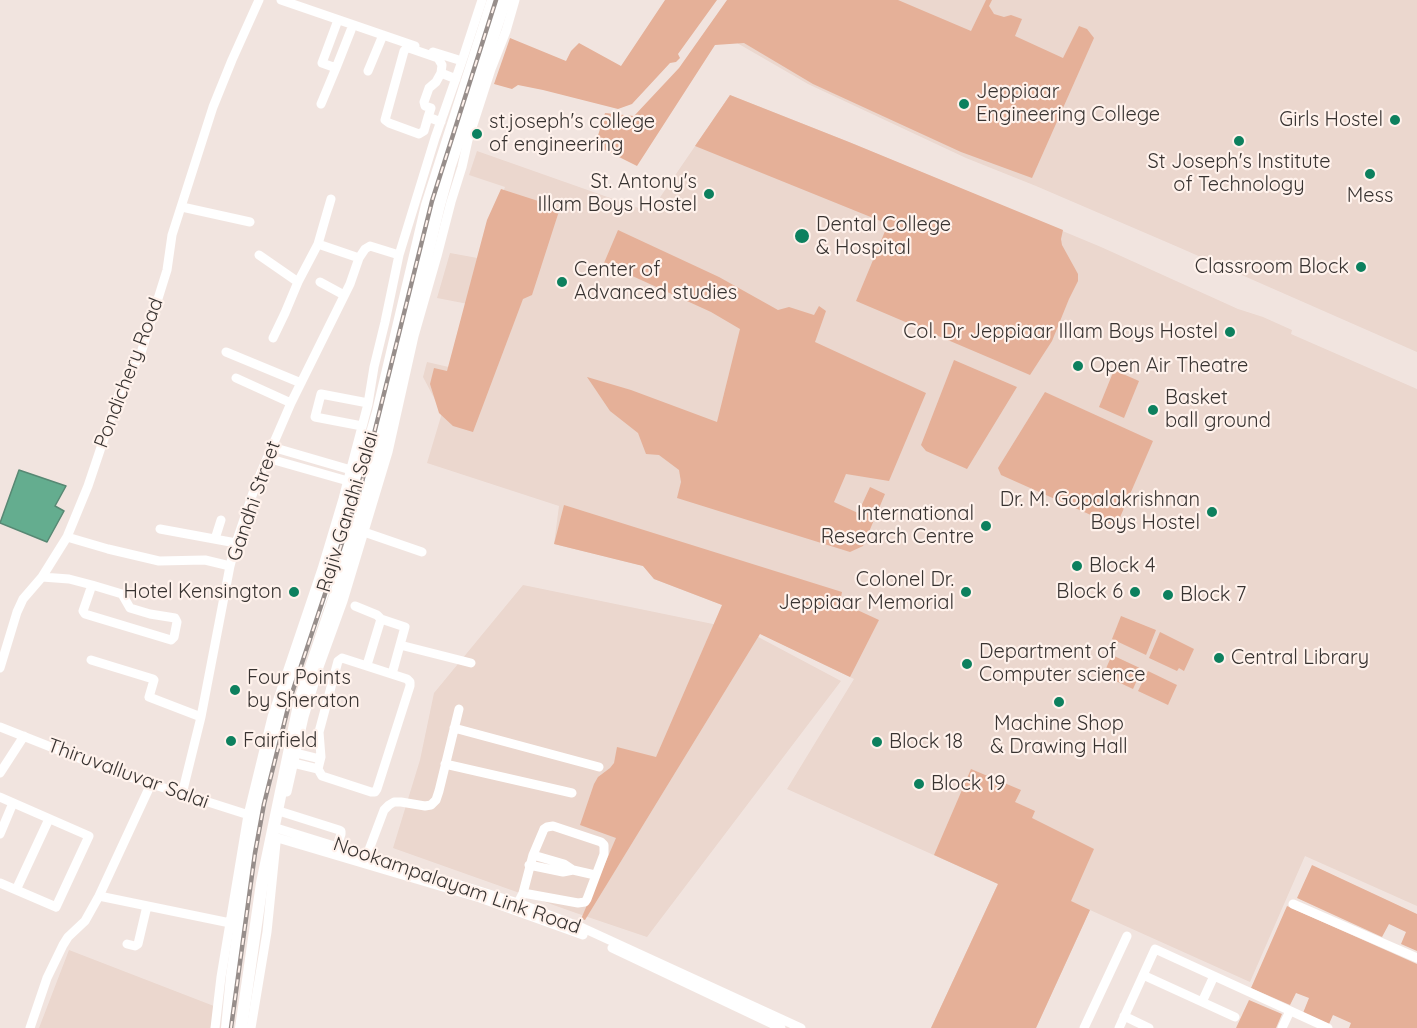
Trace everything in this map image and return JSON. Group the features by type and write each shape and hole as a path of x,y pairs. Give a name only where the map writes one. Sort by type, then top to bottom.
{"main road":[{"name":"Rajiv Gandhi Salai","path":"241,1028 262,883 275,832 300,700 352,546 384,435 438,208 493,0"},
{"name":"Rajiv Gandhi Salai","path":"227,1028 235,924 254,829 252,816 286,696 341,542 373,432 427,205 505,0"}],"street":[{"name":"Pondichery Road","path":"0,668 23,599 42,577 67,537 88,486 120,391 141,353 166,270 172,235 213,107 240,41 260,0"},
{"path":"280,0 462,61"},
{"path":"252,816 272,717 322,569 351,470 368,403 399,255 482,0"},
{"path":"251,1028 267,932 275,832 282,812 304,717 343,601 388,452 414,336 468,140 515,0"},
{"path":"336,68 322,63 338,20"},
{"path":"321,104 351,30"},
{"path":"368,71 383,35"},
{"path":"409,48 438,58 442,65 441,73 430,87 424,102 425,106 431,108 428,117 424,131 419,134 389,123 385,118 404,51 409,48"},
{"path":"441,73 456,79"},
{"path":"428,117 441,122"},
{"path":"273,338 318,244 331,199"},
{"path":"182,207 250,222"},
{"path":"318,244 359,258 370,246 399,255"},
{"path":"260,255 298,282"},
{"name":"Gandhi Street","path":"182,794 201,717 236,543 267,458 344,295 359,258"},
{"path":"320,282 344,295"},
{"path":"226,352 301,383"},
{"path":"236,378 291,403"},
{"path":"362,426 315,417 321,394 368,403"},
{"path":"272,447 351,470"},
{"path":"267,458 348,481"},
{"path":"214,539 221,520"},
{"path":"160,529 236,543"},
{"path":"364,532 422,552"},
{"path":"67,537 159,561 200,559 230,566"},
{"path":"42,577 69,579 92,585 122,594 130,608 175,618 177,622 174,637 171,640 85,614 83,611 92,585"},
{"path":"355,606 381,619 405,627 392,674"},
{"path":"123,626 130,608"},
{"path":"367,665 381,619"},
{"path":"400,645 471,663"},
{"path":"342,658 392,674 410,682 375,792 322,776 319,764 321,757 319,732 338,661 342,658"},
{"path":"91,660 153,678 148,702 201,717"},
{"path":"367,855 384,810 394,802 425,806 435,801 459,709"},
{"name":"Thiruvalluvar Salai","path":"0,728 114,772 252,816"},
{"path":"454,728 599,767"},
{"path":"0,772 24,736"},
{"path":"294,758 319,764"},
{"path":"446,764 572,793"},
{"path":"30,1028 47,978 65,940 85,921 99,896 151,784"},
{"path":"0,797 89,836 56,907 0,883"},
{"path":"0,834 13,804"},
{"path":"282,812 341,831 337,846"},
{"path":"16,890 49,819"},
{"path":"518,903 523,893 529,865 544,829 553,826 602,842 604,845 604,854 587,899 582,903 523,893"},
{"name":"Nookampalayam Link Road","path":"275,832 337,846 518,903 583,928 801,1028"},
{"name":"Nookampalayam Link Road","path":"275,832 580,933 781,1028"},
{"path":"533,855 564,864 573,870"},
{"path":"529,865 563,872 573,870 595,874"},
{"path":"99,896 235,924 221,977 215,1028"},
{"path":"1293,904 1417,958"},
{"path":"127,944 135,946 138,944 147,906"},
{"path":"1084,1028 1127,936"},
{"path":"1119,1028 1155,949 1328,1028"},
{"path":"1143,975 1235,1017"},
{"path":"1202,1002 1214,976"},
{"path":"1282,1028 1290,1011"},
{"path":"1124,1016 1149,1028"}],"shaded area":[{"path":"665,0 717,0 678,54 680,58 670,63 632,104 618,109 543,90 518,85 512,89 494,84 510,38 566,61 571,51 579,43 621,66"},
{"path":"727,0 898,0 971,31 986,0 992,0 989,6 994,14 1004,17 1011,15 1022,19 1015,36 1063,58 1079,26 1087,29 1094,38 1032,178 961,152 813,84 744,43 715,45 637,166 595,145 605,113 634,116 679,68"},
{"path":"742,0 1417,0 1417,352 1178,247 966,158 808,84 725,36"},
{"path":"730,95 1101,247 1238,309 1292,330 1291,334 1417,389 1417,906 1305,856 1250,982 1090,910 1036,1028 931,1028 998,884 787,789 854,679 761,634 722,605 654,579 643,566 554,544 559,506 427,463 442,413 423,377 427,362 453,368 468,304 437,298 450,253 483,259 493,218 505,187 469,175 477,151 650,212"},
{"path":"730,95 1063,230 1062,245 1078,274 1078,281 1052,341 1030,375 856,301 888,224 695,146"},
{"path":"501,189 560,208 532,295 523,299 473,432 453,426 439,413 430,384 434,368 447,371 487,220"},
{"path":"618,230 719,277 778,310 789,307 814,315 819,306 826,311 815,342 926,393 889,481 846,474 834,502 858,513 870,487 885,494 863,546 850,552 677,498 681,482 679,470 659,455 646,454 638,433 610,411 587,377 631,390 717,422 740,329 711,312 604,263"},
{"path":"954,360 1017,387 967,469 926,451 921,445"},
{"path":"1114,370 1139,381 1124,418 1099,407"},
{"path":"1045,392 1153,441 1118,522 1111,524 1001,475 998,468"},
{"path":"19,470 66,486 55,506 64,511 47,542 0,523"},
{"path":"564,505 842,592 840,602 879,620 850,677 760,634 585,920 581,919 616,838 580,825 594,784 598,777 614,763 617,747 656,757 722,605 654,579 643,566 554,544"},
{"path":"523,585 747,631 841,681 647,937 393,848 420,760 434,693"},
{"path":"1121,616 1156,630 1146,655 1112,639"},
{"path":"1160,632 1194,649 1184,671 1179,668 1177,671 1149,658"},
{"path":"1112,655 1142,669 1133,689 1103,675"},
{"path":"1148,671 1177,685 1168,705 1138,691"},
{"path":"971,769 1021,790 1015,802 1035,811 1032,818 1094,849 1071,901 1090,910 1036,1028 931,1028 998,884 934,855"},
{"path":"1312,865 1417,914 1417,951 1401,944 1406,932 1389,924 1382,937 1297,898"},
{"path":"1287,906 1417,964 1417,1028 1349,1028 1351,1023 1333,1015 1329,1024 1303,1013 1309,998 1296,993 1290,1005 1251,988"},
{"path":"69,950 219,1008 211,1028 39,1028"},
{"path":"1249,1000 1282,1014 1276,1028 1236,1028"}],"railway":[{"path":"231,1028 255,853 264,804 291,696 361,486 432,201 496,0"}],"place":[{"name":"Jeppiaar Engineering College","path":"964,104"},
{"name":"Girls Hostel","path":"1395,120"},
{"name":"st.joseph's college of engineering","path":"477,134"},
{"name":"St Joseph's Institute of Technology","path":"1239,141"},
{"name":"Mess","path":"1370,174"},
{"name":"St. Antony's Illam Boys Hostel","path":"709,194"},
{"name":"Dental College & Hospital","path":"802,236"},
{"name":"Classroom Block","path":"1361,267"},
{"name":"Center of Advanced studies","path":"562,282"},
{"name":"Col. Dr Jeppiaar Illam Boys Hostel","path":"1230,332"},
{"name":"Open Air Theatre","path":"1078,366"},
{"name":"Basket ball ground","path":"1153,410"},
{"name":"Dr. M. Gopalakrishnan Boys Hostel","path":"1212,512"},
{"name":"International Research Centre","path":"986,526"},
{"name":"Block 4","path":"1077,566"},
{"name":"Hotel Kensington","path":"294,592"},
{"name":"Colonel Dr. Jeppiaar Memorial","path":"966,592"},
{"name":"Block 6","path":"1135,592"},
{"name":"Block 7","path":"1168,595"},
{"name":"Central Library","path":"1219,658"},
{"name":"Department of Computer science","path":"967,664"},
{"name":"Four Points by Sheraton","path":"235,690"},
{"name":"Machine Shop & Drawing Hall","path":"1059,702"},
{"name":"Fairfield","path":"231,741"},
{"name":"Block 18","path":"877,742"},
{"name":"Block 19","path":"919,784"}]}
